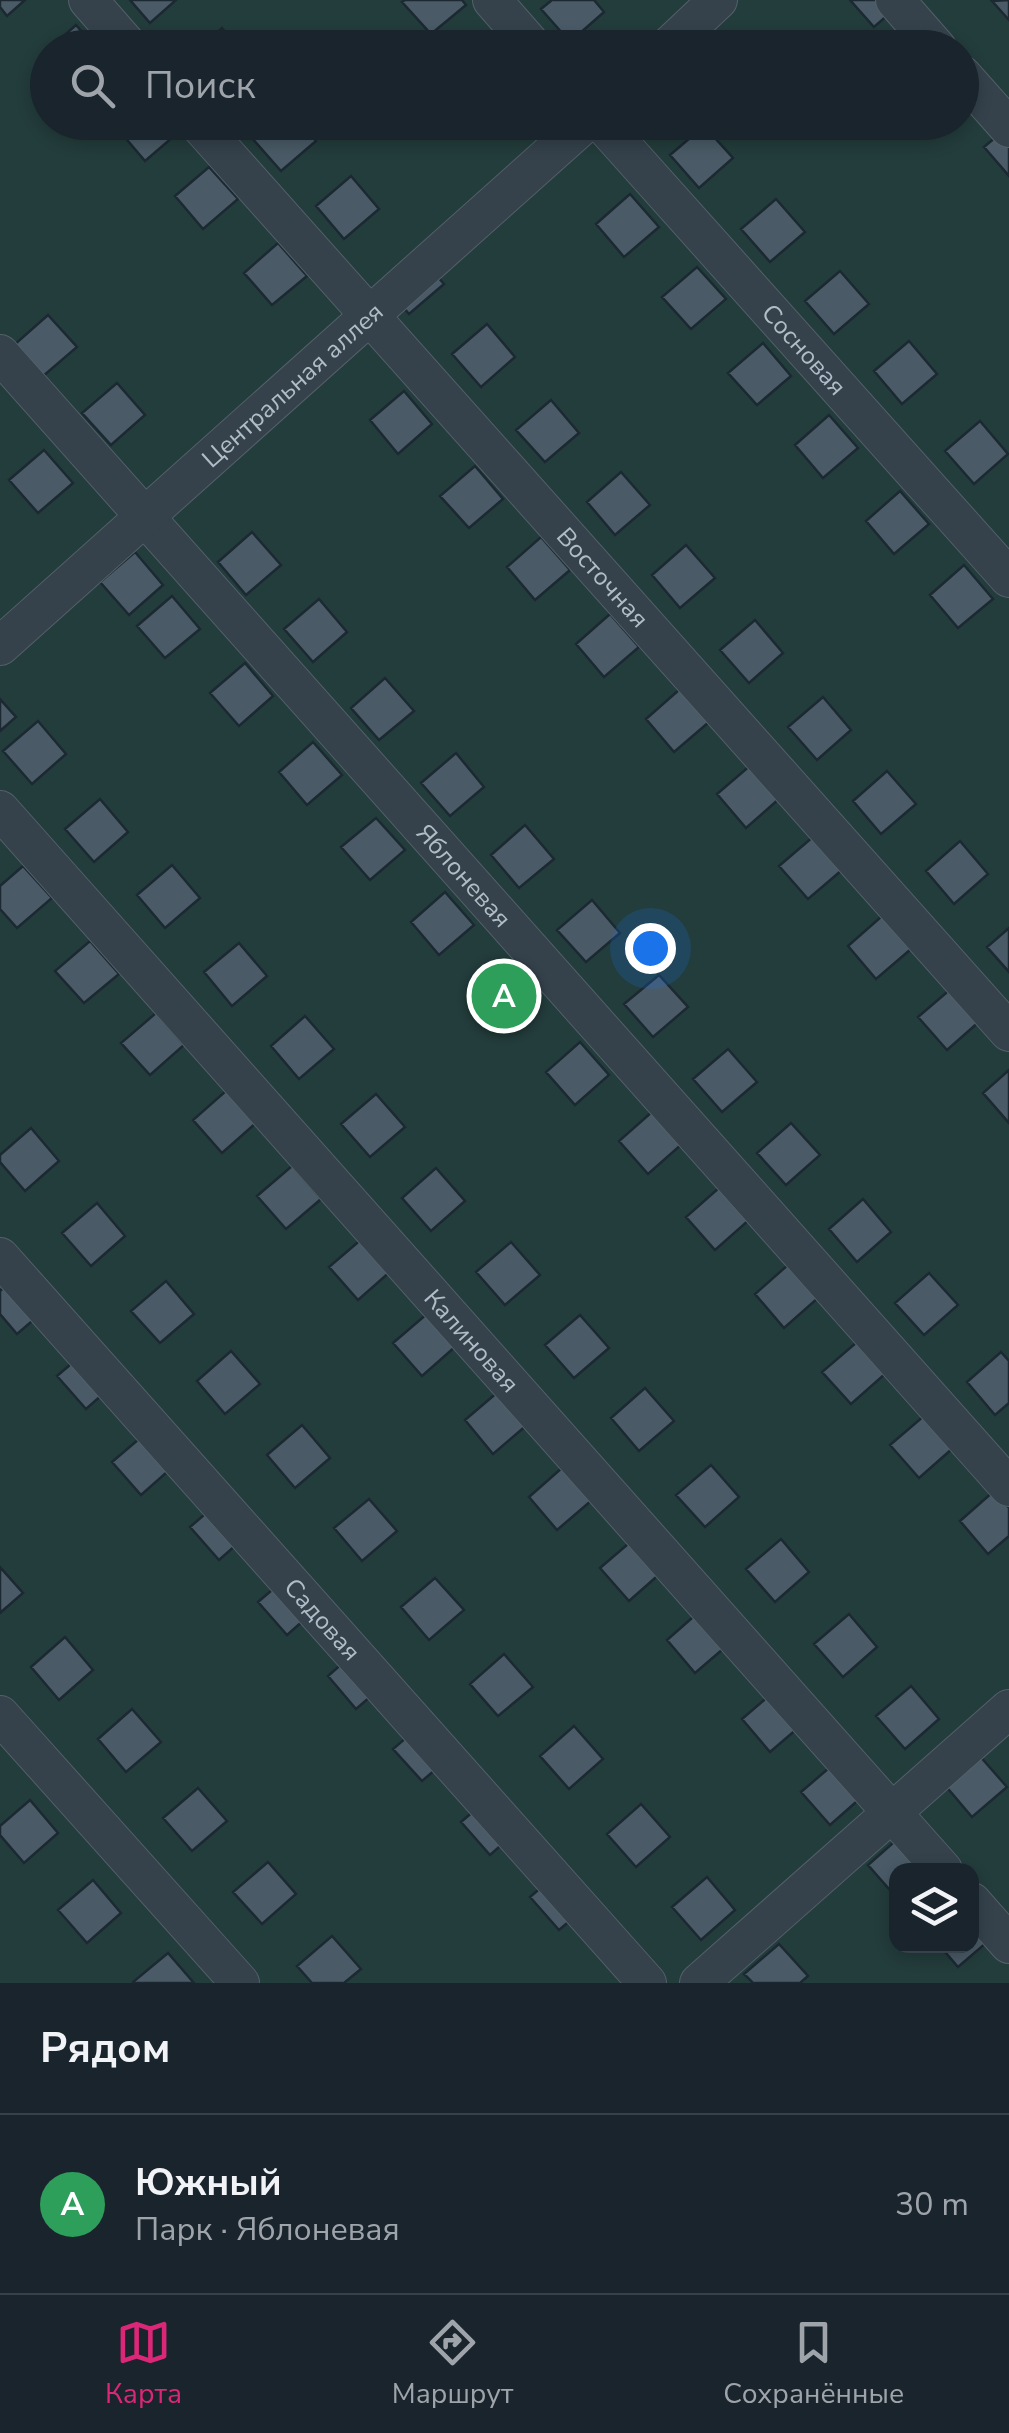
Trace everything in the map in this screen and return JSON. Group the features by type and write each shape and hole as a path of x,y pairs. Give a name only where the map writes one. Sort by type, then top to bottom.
{"street":[{"path":"88,0 114,30"},
{"path":"492,0 518,30"},
{"path":"686,30 718,0"},
{"path":"895,0 922,30"},
{"path":"979,94 1009,128"},
{"name":"Восточная","path":"212,140 1009,1032"},
{"name":"Центральная аллея","path":"0,646 566,140"},
{"name":"Сосновая","path":"617,140 1009,578"},
{"name":"Яблоневая","path":"0,354 1009,1488"},
{"name":"Калиновая","path":"0,810 937,1863"},
{"name":"Садовая","path":"0,1257 646,1983"},
{"path":"699,1983 1009,1710"},
{"path":"0,1715 240,1983"},
{"path":"979,1910 1009,1944"}],"green space":[{"path":"0,0 1009,0 1009,1983 0,1983"}],"building":[{"path":"0,0 25,0 7,16"},
{"path":"130,0 176,0 150,23"},
{"path":"462,0 466,5 436,30 427,30 402,2"},
{"path":"552,0 594,0 604,12 584,30 559,30 541,9"},
{"path":"850,0 905,0 874,27"},
{"path":"1009,0 1009,20 992,1"},
{"path":"1009,126 1009,176 984,147"},
{"path":"127,140 170,140 145,161"},
{"path":"254,140 315,140 316,141 281,171"},
{"path":"688,140 717,140 733,158 699,188 670,155"},
{"path":"209,167 238,199 203,229 175,196"},
{"path":"351,176 379,209 344,239 316,206"},
{"path":"630,194 659,227 624,257 596,224"},
{"path":"776,199 805,232 770,262 741,229"},
{"path":"278,243 307,276 272,305 244,273"},
{"path":"415,251 444,284 409,314 381,281"},
{"path":"697,267 726,299 691,329 662,297"},
{"path":"840,271 869,304 834,334 805,301"},
{"path":"48,315 77,347 42,377 14,345"},
{"path":"487,324 515,357 481,387 452,354"},
{"path":"909,341 937,374 902,404 874,371"},
{"path":"763,343 791,376 757,405 728,373"},
{"path":"117,383 145,415 111,445 82,413"},
{"path":"404,391 432,424 398,454 370,420"},
{"path":"551,400 579,433 545,462 516,430"},
{"path":"829,415 858,448 823,478 795,445"},
{"path":"980,421 1008,454 974,484 945,451"},
{"path":"44,450 73,483 38,513 9,480"},
{"path":"475,466 503,499 469,528 440,496"},
{"path":"621,472 650,505 615,535 587,502"},
{"path":"900,491 929,524 894,554 866,521"},
{"path":"252,532 281,565 246,595 218,562"},
{"path":"541,537 570,570 535,600 507,567"},
{"path":"686,545 715,578 680,608 652,575"},
{"path":"135,552 163,585 129,615 100,582"},
{"path":"964,565 993,599 958,628 930,595"},
{"path":"172,596 200,629 165,658 137,626"},
{"path":"319,599 347,632 313,662 284,629"},
{"path":"610,614 639,647 604,677 576,644"},
{"path":"755,620 783,653 749,683 720,650"},
{"path":"245,663 273,696 239,726 210,693"},
{"path":"385,678 414,711 379,740 351,708"},
{"path":"680,689 709,722 674,752 646,719"},
{"path":"823,697 851,730 817,760 788,727"},
{"path":"0,699 16,717 0,731"},
{"path":"38,721 66,754 32,784 3,751"},
{"path":"313,742 342,775 307,805 279,772"},
{"path":"456,753 484,787 450,816 421,783"},
{"path":"752,764 780,798 746,828 717,794"},
{"path":"887,771 916,804 881,834 853,801"},
{"path":"100,799 128,832 94,862 65,829"},
{"path":"376,818 405,850 370,880 341,847"},
{"path":"525,825 554,859 519,888 491,855"},
{"path":"814,836 842,870 808,899 779,866"},
{"path":"960,841 988,874 954,904 926,871"},
{"path":"172,865 200,898 165,928 137,895"},
{"path":"23,866 52,898 17,928 0,909 0,886"},
{"path":"445,892 474,925 439,955 411,922"},
{"path":"592,900 620,933 586,962 557,930"},
{"path":"882,916 911,949 876,979 848,946"},
{"path":"1009,928 1009,972 987,947"},
{"path":"90,941 119,974 84,1003 55,971"},
{"path":"239,943 267,976 232,1006 204,972"},
{"path":"512,965 541,997 506,1027 478,995"},
{"path":"659,975 688,1007 653,1037 624,1004"},
{"path":"953,987 981,1020 947,1050 918,1017"},
{"path":"156,1013 184,1045 150,1075 121,1043"},
{"path":"305,1016 334,1049 299,1079 271,1046"},
{"path":"580,1042 609,1075 575,1105 546,1072"},
{"path":"728,1049 757,1082 722,1112 693,1079"},
{"path":"1009,1070 1009,1123 983,1093"},
{"path":"227,1090 256,1123 222,1153 193,1120"},
{"path":"376,1094 405,1127 370,1157 341,1124"},
{"path":"653,1111 682,1144 648,1174 619,1141"},
{"path":"791,1123 820,1155 786,1185 757,1153"},
{"path":"31,1128 59,1161 25,1191 0,1162 0,1155"},
{"path":"292,1166 321,1199 286,1229 257,1196"},
{"path":"436,1168 465,1201 431,1231 402,1198"},
{"path":"720,1187 749,1220 715,1250 686,1217"},
{"path":"863,1199 891,1232 857,1262 829,1229"},
{"path":"97,1203 125,1236 91,1266 62,1233"},
{"path":"364,1237 392,1270 358,1300 329,1267"},
{"path":"511,1242 540,1275 505,1305 476,1272"},
{"path":"789,1264 818,1298 784,1328 755,1294"},
{"path":"23,1271 52,1304 17,1334 0,1314 0,1291"},
{"path":"929,1273 958,1305 924,1335 895,1303"},
{"path":"166,1281 194,1314 160,1343 131,1311"},
{"path":"428,1313 456,1346 422,1376 393,1343"},
{"path":"580,1315 609,1348 574,1378 545,1345"},
{"path":"857,1342 885,1374 851,1404 822,1372"},
{"path":"92,1346 120,1379 86,1409 57,1376"},
{"path":"231,1351 260,1384 225,1414 197,1381"},
{"path":"1001,1352 1009,1361 1009,1403 995,1415 967,1382"},
{"path":"645,1388 674,1421 639,1451 611,1418"},
{"path":"499,1391 528,1424 493,1454 465,1420"},
{"path":"925,1415 953,1448 919,1478 890,1445"},
{"path":"302,1425 330,1458 295,1488 267,1455"},
{"path":"146,1433 175,1465 141,1495 112,1462"},
{"path":"711,1465 739,1497 705,1527 676,1495"},
{"path":"563,1467 592,1500 557,1530 529,1497"},
{"path":"994,1491 1009,1508 1009,1536 988,1554 960,1521"},
{"path":"225,1497 253,1530 219,1560 190,1527"},
{"path":"369,1499 397,1531 362,1561 334,1528"},
{"path":"635,1538 663,1571 629,1601 600,1568"},
{"path":"781,1539 809,1572 775,1602 746,1569"},
{"path":"0,1567 23,1593 0,1613"},
{"path":"293,1572 321,1605 287,1635 258,1602"},
{"path":"435,1578 464,1610 429,1640 401,1607"},
{"path":"701,1610 730,1643 695,1673 667,1640"},
{"path":"849,1614 877,1647 843,1677 814,1644"},
{"path":"65,1637 93,1670 59,1700 31,1667"},
{"path":"362,1646 391,1679 356,1709 328,1676"},
{"path":"504,1654 533,1687 498,1716 470,1684"},
{"path":"911,1686 939,1719 905,1749 876,1716"},
{"path":"777,1689 805,1722 770,1752 742,1719"},
{"path":"132,1709 161,1742 126,1772 98,1739"},
{"path":"428,1719 456,1752 422,1781 393,1749"},
{"path":"574,1726 603,1759 569,1789 540,1756"},
{"path":"978,1754 1007,1787 972,1817 944,1784"},
{"path":"836,1762 864,1795 830,1825 801,1792"},
{"path":"198,1788 227,1821 192,1851 163,1818"},
{"path":"495,1793 524,1825 490,1855 461,1822"},
{"path":"30,1800 58,1833 24,1863 0,1835 0,1826"},
{"path":"641,1804 670,1837 636,1867 607,1834"},
{"path":"902,1835 922,1863 889,1863 889,1889 868,1865"},
{"path":"268,1862 296,1894 262,1924 233,1892"},
{"path":"565,1867 594,1900 559,1930 530,1897"},
{"path":"707,1877 735,1910 701,1940 672,1907"},
{"path":"93,1880 121,1913 87,1943 58,1910"},
{"path":"979,1920 993,1937 979,1949"},
{"path":"332,1936 361,1969 344,1983 312,1983 297,1966"},
{"path":"779,1944 808,1976 800,1983 753,1983 744,1974"},
{"path":"168,1953 194,1983 133,1983 133,1982"},
{"path":"946,1953 974,1953 958,1967"}],"place":[{"name":"Южный","path":"504,996"}]}
